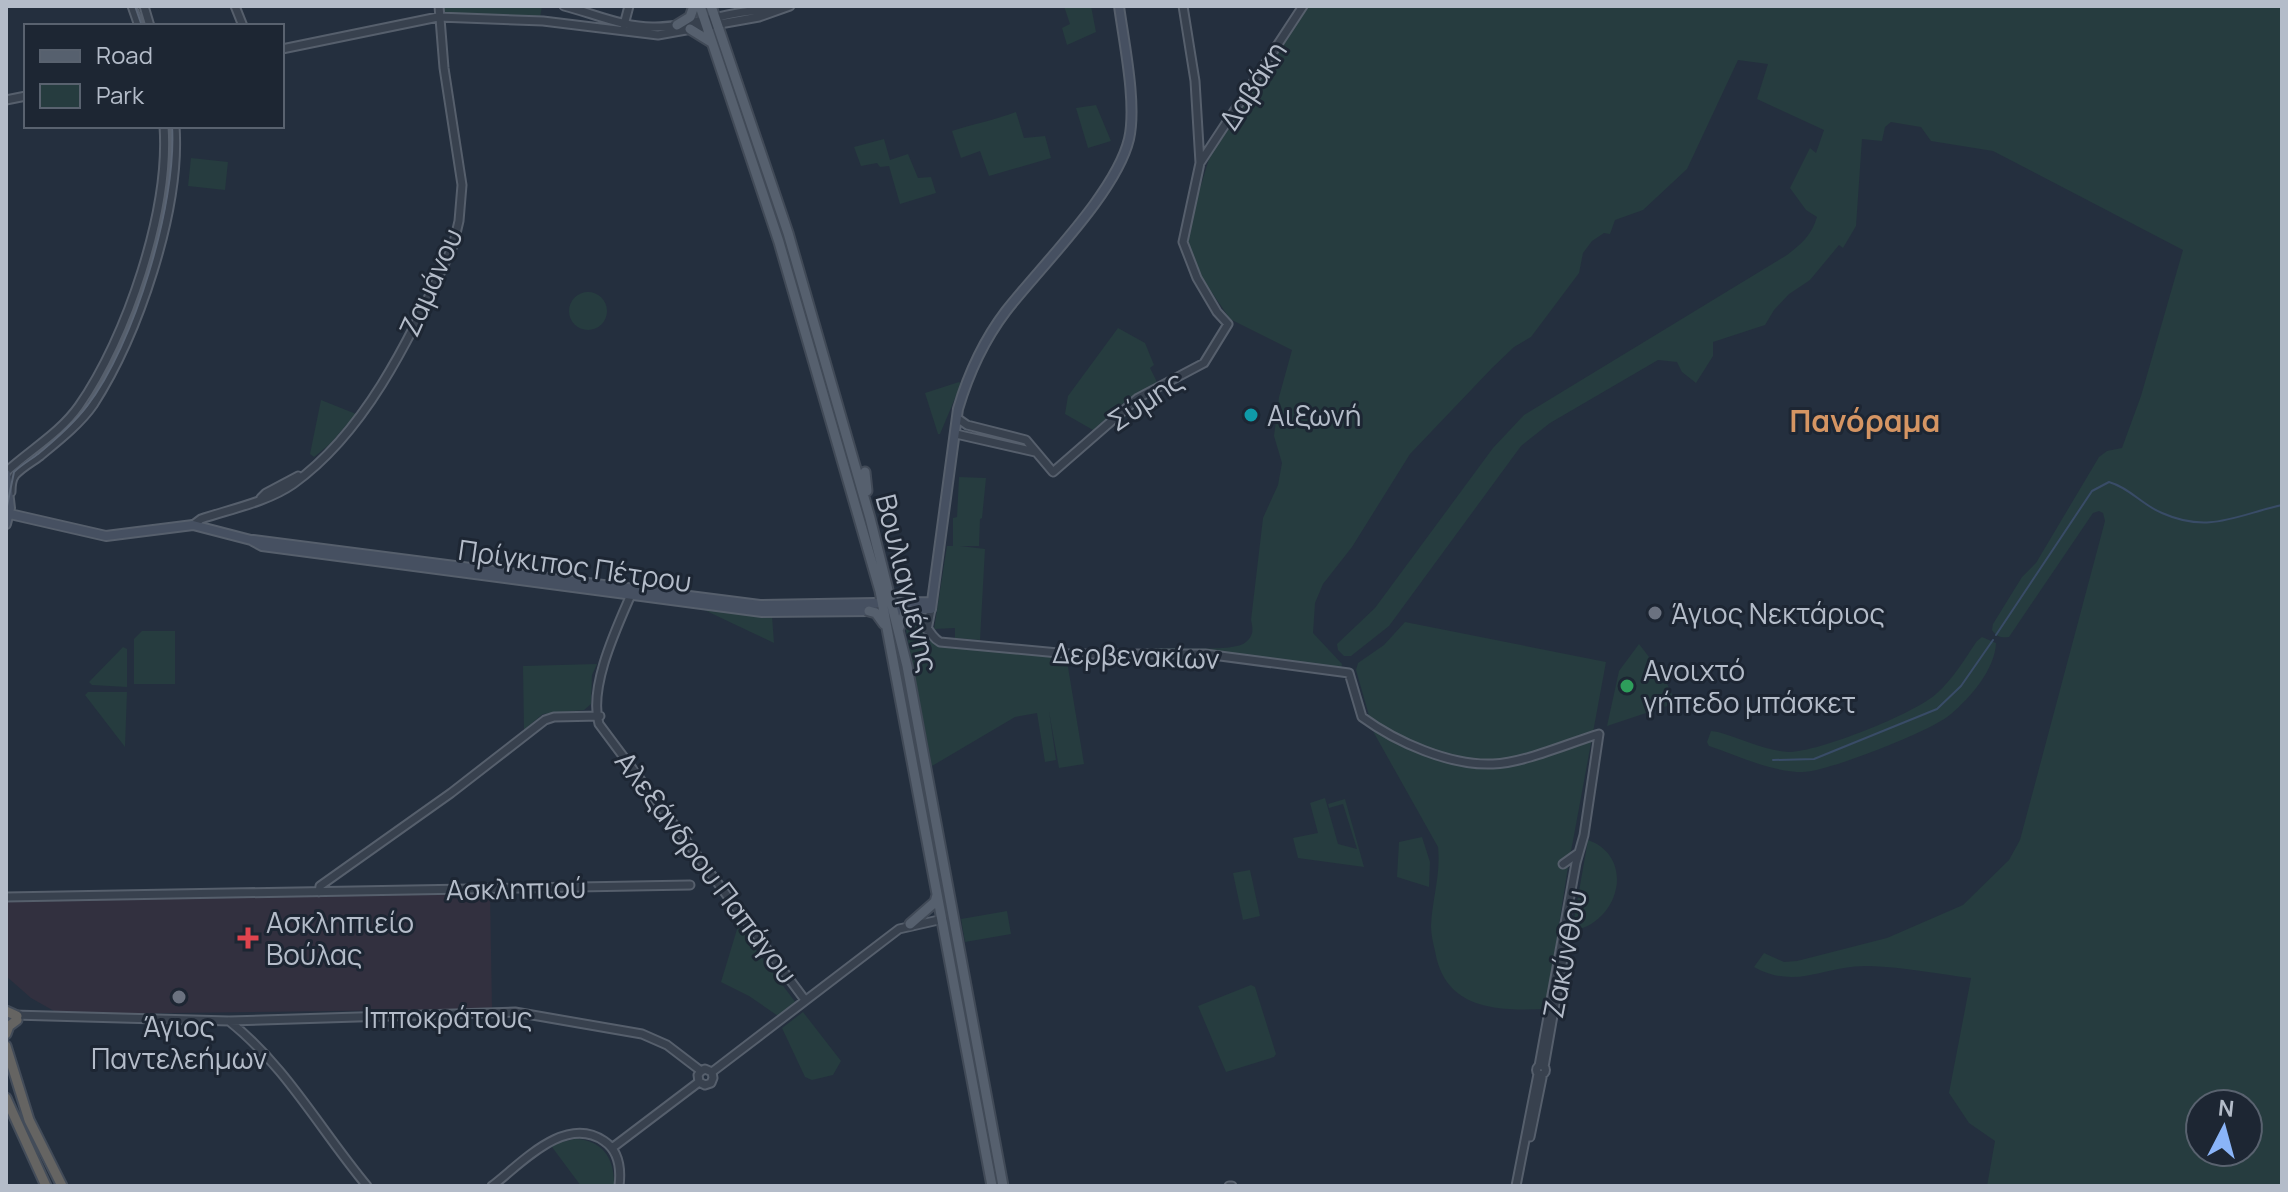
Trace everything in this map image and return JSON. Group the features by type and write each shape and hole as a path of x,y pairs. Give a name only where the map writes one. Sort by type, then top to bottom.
{"highway":[{"path":"6,1034 13,1017"},
{"path":"6,1046 29,1120 62,1186"},
{"path":"6,1098 46,1186"}],"main road":[{"name":"Βουλιαγμένης","path":"697,6 710,22 768,170 804,276 870,518 889,607 888,630 938,891 948,918 1003,1186"},
{"path":"677,25 690,17 697,6"},
{"name":"Βουλιαγμένης","path":"711,6 711,42 779,242 889,607 899,628 992,1186"},
{"path":"931,606 957,418 969,379 994,329 1115,173 1129,138 1131,117 1119,6"},
{"path":"690,29 711,42"},
{"path":"865,472 870,518"},
{"path":"6,473 10,494 8,519"},
{"name":"Πρίγκιπος Πέτρου","path":"8,519 111,537 193,525 251,540 262,546 781,613 869,611 889,607"},
{"name":"Πρίγκιπος Πέτρου","path":"633,592 770,606 889,607"},
{"path":"889,607 931,606"},
{"path":"889,607 912,610 931,606"},
{"path":"899,628 904,615 912,610"},
{"path":"869,611 876,613 888,630"},
{"path":"910,924 935,902 938,891"}],"street":[{"name":"Ζαμάνου","path":"193,525 201,519 260,499 300,476 331,451 363,414 453,246 462,185 439,6"},
{"path":"564,6 658,35 710,22"},
{"path":"624,27 629,6"},
{"path":"284,49 438,17 647,27 759,17 790,6"},
{"path":"1183,6 1195,81 1200,163"},
{"name":"Δαβάκη","path":"1200,163 1303,6"},
{"path":"6,473 73,414 108,355 134,294 159,202 165,163 164,128"},
{"path":"10,494 16,474 58,441 92,405 135,321 170,204 175,128"},
{"name":"Σύμης","path":"1038,453 1053,472 1138,398 1204,363 1228,324 1217,312 1197,278 1183,242 1200,163"},
{"path":"957,418 967,425 1026,440 1038,453"},
{"path":"956,434 1038,453"},
{"path":"599,716 602,671 633,592"},
{"path":"927,630 931,606"},
{"path":"912,610 919,613 927,630"},
{"name":"Δερβενακίων","path":"927,630 940,642 1035,652 1205,654 1349,673 1362,717 1440,757 1471,764 1496,764 1599,734"},
{"path":"581,717 594,709 600,690"},
{"path":"597,702 599,716"},
{"path":"319,892 320,886 451,793 545,720 599,716"},
{"name":"Αλεξάνδρου Παπάγου","path":"599,716 601,727 805,1000"},
{"name":"Ζακύνθου","path":"1518,1186 1581,863 1599,734"},
{"name":"Ζακύνθου","path":"1541,1070 1582,842"},
{"path":"1575,872 1565,864 1578,852"},
{"name":"Ασκληπιού","path":"6,897 690,885"},
{"path":"712,1072 899,929 910,924 948,918"},
{"name":"Ιπποκράτους","path":"13,1017 229,1021 521,1013 642,1034 667,1045 701,1071"},
{"path":"252,1039 256,1020"},
{"path":"229,1021 252,1039 288,1080 337,1150 367,1186"},
{"path":"699,1082 701,1071 712,1072"},
{"path":"699,1082 705,1085 711,1083 712,1072"},
{"path":"612,1148 699,1082"},
{"path":"492,1186 547,1144 577,1132 594,1135 612,1148 618,1164 619,1186"}],"shaded area":[{"name":"Ασκληπιείο Βούλας","path":"490,892 492,1009 88,1014 54,1011 31,998 6,976 6,900"}],"green space":[{"path":"442,6 542,6 540,18 440,14"},
{"path":"1064,6 1091,6 1096,32 1067,45 1062,28 1070,24"},
{"path":"1307,6 2282,6 2282,1186 1987,1186 1995,1141 1969,1123 1949,1093 1971,978 1870,966 1784,977 1754,967 1764,953 1784,962 1797,961 1887,938 1963,905 2009,860 2020,840 2105,521 2103,513 2093,513 2009,637 1996,634 1992,630 1993,624 2022,577 2036,563 2099,457 2107,451 2122,448 2141,396 2183,250 1993,151 1931,141 1921,127 1891,122 1885,127 1882,141 1862,139 1856,226 1843,248 1839,245 1810,280 1789,294 1765,325 1713,342 1713,356 1696,383 1682,372 1677,362 1658,360 1550,423 1521,446 1389,626 1351,656 1344,656 1337,644 1375,608 1493,448 1524,415 1787,255 1809,234 1817,217 1806,210 1790,188 1810,148 1816,153 1824,130 1757,99 1768,64 1738,60 1687,169 1643,210 1615,220 1610,234 1604,233 1592,241 1583,253 1579,273 1531,337 1514,347 1492,368 1410,454 1352,547 1323,584 1315,603 1313,633 1342,664 1341,669 1212,651 1130,652 1156,648 1225,648 1238,646 1249,639 1263,518 1278,485 1282,463 1274,436 1279,397 1292,350 1230,319 1204,281 1188,246 1190,221 1209,159"},
{"path":"1096,105 1111,141 1088,148 1076,108"},
{"path":"1016,112 1024,138 1045,136 1051,158 989,176 980,151 961,158 952,131"},
{"path":"747,126 782,227 864,511 855,490"},
{"path":"884,139 890,160 908,154 918,178 931,177 936,193 900,204 889,166 880,167 877,163 861,166 854,147"},
{"path":"191,158 228,162 225,190 188,186"},
{"path":"588,292 601,298 607,311 601,324 588,330 575,324 569,311 575,298"},
{"path":"1118,328 1145,343 1154,365 1150,368 1157,382 1127,400 1093,430 1065,414 1068,396"},
{"path":"959,382 961,384 938,434 925,393"},
{"path":"321,400 356,414 314,457 310,454"},
{"path":"959,477 986,478 979,546 960,546 985,549 980,640 955,638 955,628 934,629 947,546 953,546 953,518 957,517"},
{"path":"698,607 772,616 774,643"},
{"path":"915,615 927,637 937,645 1063,657 1067,661 1084,764 1059,768 1049,711 1056,760 1045,762 1037,713 1015,717 932,766 905,625 908,617"},
{"path":"1405,622 1606,662 1567,873 1546,1009 1509,1009 1476,1003 1462,996 1441,971 1431,926 1438,847 1374,733 1356,670 1358,663 1384,645"},
{"path":"142,631 175,631 175,684 134,684 134,639"},
{"path":"1982,637 1996,643 1995,653 1981,682 1966,699 1941,721 1880,749 1803,772 1755,763 1709,746 1707,742 1711,731 1789,752 1821,746 1865,730 1908,712 1936,694"},
{"path":"1639,644 1663,675 1676,703 1607,726 1619,671"},
{"path":"123,647 127,649 127,687 92,685 89,682"},
{"path":"597,664 592,675 591,704 584,710 543,714 524,730 523,666"},
{"path":"88,692 127,692 125,747 85,695"},
{"path":"1325,798 1338,844 1357,849 1343,804 1329,808 1328,804 1345,799 1364,867 1298,858 1293,838 1318,833 1310,803"},
{"path":"1422,837 1430,862 1429,887 1397,877 1399,842"},
{"path":"1588,840 1603,848 1612,860 1617,874 1616,889 1602,916 1572,931"},
{"path":"1250,870 1260,916 1243,920 1233,873"},
{"path":"1007,911 1011,934 965,942 961,919"},
{"path":"738,926 796,1003 778,1016 721,982"},
{"path":"1251,985 1255,987 1276,1054 1226,1072 1198,1006"},
{"path":"803,1012 841,1061 833,1075 812,1080 805,1077 782,1028"},
{"path":"575,1139 593,1143 605,1153 612,1167 614,1186 581,1186 552,1147"}],"waterway":[{"path":"1996,635 2092,491 2109,482 2162,513 2194,522 2223,521 2282,505"},
{"path":"1773,760 1814,759 1937,709 1961,686 1993,640"}],"tram line":[{"path":"135,6 141,24"},
{"path":"6,511 14,472 51,443 82,412 104,380 121,347 136,311 160,232 172,158 172,128"}],"place":[{"name":"Αιξωνή","path":"1251,415"},
{"name":"Άγιος Νεκτάριος","path":"1655,613"},
{"name":"Ανοιχτό γήπεδο μπάσκετ","path":"1627,686"},
{"name":"Ασκληπιείο Βούλας","path":"248,938"},
{"name":"Άγιος Παντελεήμων","path":"179,997"}],"district":[{"name":"Πανόραμα","path":"1865,420"}]}
